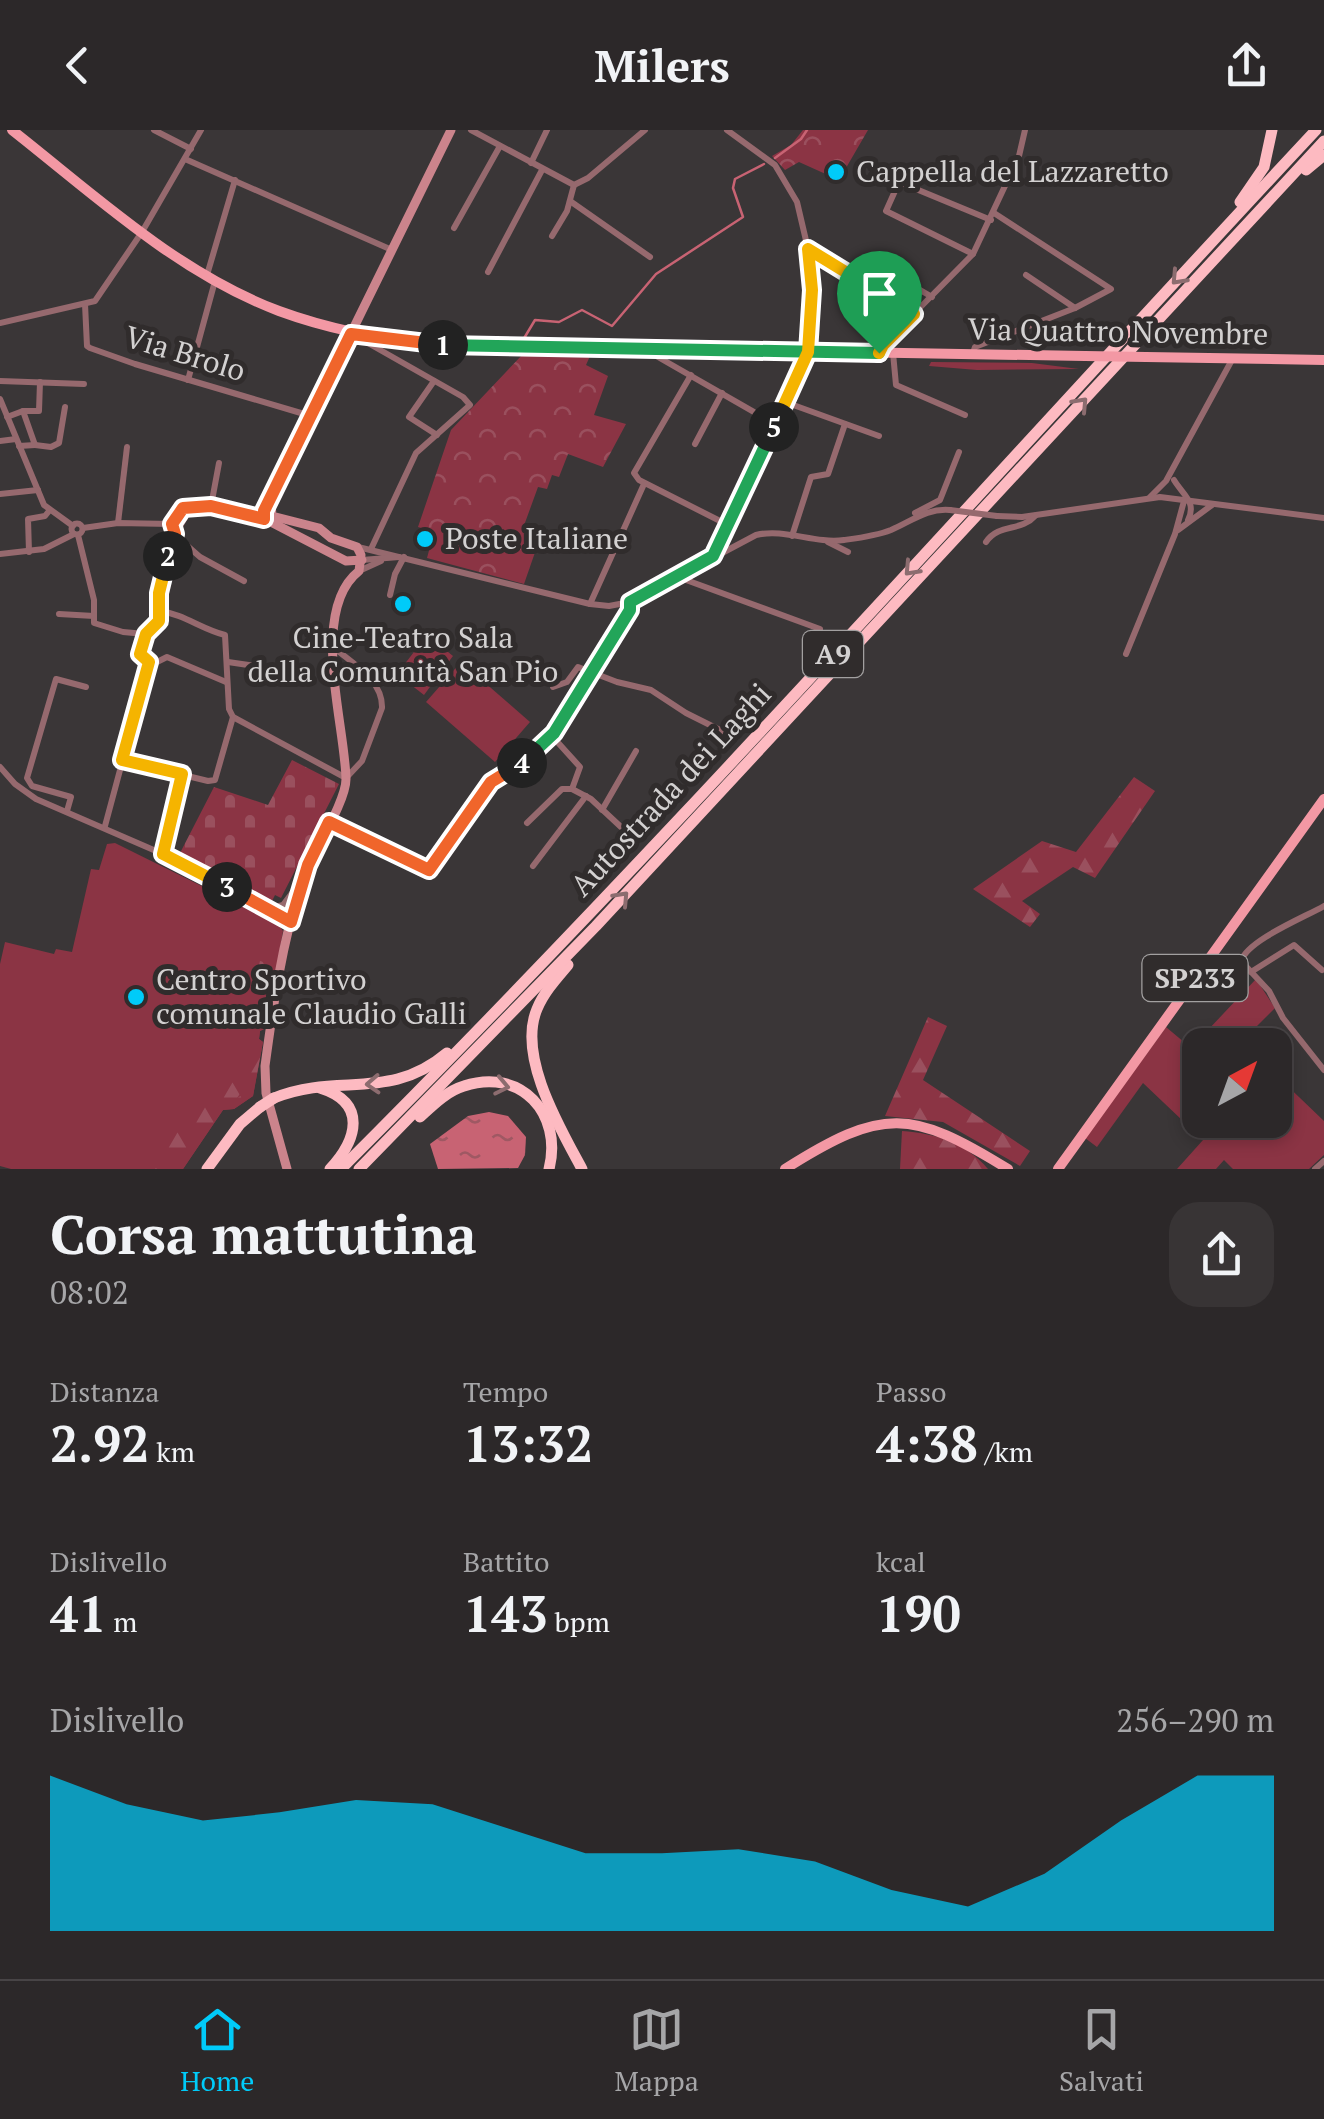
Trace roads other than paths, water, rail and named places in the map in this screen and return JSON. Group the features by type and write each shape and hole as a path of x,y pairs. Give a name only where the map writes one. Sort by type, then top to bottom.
{"highway":[{"path":"1199,255 1264,168 1272,130"},
{"name":"Autostrada dei Laghi","path":"341,1169 486,1023 899,583 1316,130"},
{"name":"Autostrada dei Laghi","path":"359,1169 596,926 1324,142"},
{"path":"1265,205 1324,155"},
{"path":"582,1169 541,1082 532,1036 537,1009 549,988 596,926"},
{"path":"207,1169 260,1106 274,1098 306,1088 380,1085 410,1078 486,1023"},
{"path":"367,1169 435,1103 462,1086 482,1082 507,1084 537,1102 553,1136 549,1169"},
{"path":"306,1088 332,1092 350,1110 354,1122 352,1141 330,1169"},
{"path":"216,1169 227,1141"}],"main road":[{"name":"Via Quattro Novembre","path":"12,130 142,232 211,278 280,311 375,343 1324,360"},
{"name":"SP233","path":"1058,1169 1324,799"},
{"path":"786,1169 846,1134 896,1123 939,1130 1008,1169"},
{"path":"981,1153 996,1169"},
{"name":"SP233","path":"1045,1169 1065,1156"}],"street":[{"path":"154,130 191,149"},
{"path":"0,323 95,301 142,232 201,130"},
{"path":"264,519 264,511 450,130"},
{"path":"471,130 574,185"},
{"path":"531,163 547,130"},
{"path":"552,236 574,185 588,178 645,130"},
{"path":"713,556 808,352 812,290 802,216 784,178 770,160 727,130"},
{"path":"879,353 973,254 1020,156 1025,130"},
{"path":"454,228 500,146"},
{"path":"185,160 392,250"},
{"path":"488,272 542,170"},
{"path":"188,380 235,180"},
{"path":"973,254 886,211 899,182 992,217 1111,289 1075,308 975,347 973,354"},
{"path":"570,201 650,257"},
{"path":"808,249 914,314"},
{"path":"876,264 932,297"},
{"path":"1026,275 1075,308"},
{"name":"Via Brolo","path":"85,304 90,348 311,416"},
{"path":"371,549 414,456 469,407 468,402 375,343"},
{"path":"655,349 658,357 775,424"},
{"path":"894,353 896,385 965,415"},
{"path":"1168,498 1164,488 1174,466 1233,358"},
{"path":"691,375 634,468 636,477 726,528"},
{"path":"0,381 84,384"},
{"path":"434,381 409,417 437,435"},
{"path":"7,418 23,411 40,411 40,382"},
{"path":"695,444 722,393"},
{"path":"0,399 49,511 77,531 90,577 94,623 103,628 146,634"},
{"path":"786,402 878,436"},
{"path":"0,441 51,446 59,443 65,407"},
{"path":"23,411 35,445"},
{"path":"792,536 811,478 828,474 844,424"},
{"path":"118,523 127,447"},
{"path":"907,522 919,510 940,500 959,452"},
{"path":"211,506 219,464"},
{"path":"1150,498 1170,481"},
{"path":"1170,481 1192,508 1187,521"},
{"path":"590,604 644,484"},
{"path":"0,494 38,490"},
{"path":"270,502 270,514 276,518 321,530 357,547 609,606 630,602 728,548 764,533 828,541 878,534 929,511 1037,515 1168,498 1324,518"},
{"path":"1126,654 1187,501"},
{"path":"1175,534 1213,504"},
{"path":"244,581 200,557 175,534 172,524 181,509 211,506 264,519 358,568 402,556"},
{"path":"191,507 175,534 162,576 158,624 146,634 140,654 149,662 167,656 226,682"},
{"path":"28,552 28,519 45,516 49,511"},
{"path":"986,542 998,530 1027,524 1037,515"},
{"path":"264,519 276,518"},
{"path":"0,554 28,552 61,543 77,531 118,523 172,524"},
{"path":"726,528 728,548"},
{"path":"312,544 310,530 321,530"},
{"path":"312,544 323,543 321,530"},
{"path":"828,541 848,552"},
{"path":"287,1169 264,1074 292,920 305,874 344,790 332,646 336,614 358,568 357,547"},
{"path":"390,594 402,556"},
{"path":"681,574 686,580 820,629"},
{"path":"329,822 429,870 491,782 512,772 552,736 630,610 630,602"},
{"path":"122,760 215,780 232,717 226,682 225,635 194,626 175,613 160,611"},
{"path":"58,614 94,616"},
{"path":"332,646 377,685 382,700 362,761 346,778"},
{"path":"105,826 149,662"},
{"path":"228,662 296,672"},
{"path":"552,687 567,682 578,667 651,690 732,736"},
{"path":"68,811 71,797 32,786 26,778 56,678 86,688"},
{"path":"232,717 346,778"},
{"path":"552,736 580,767 572,788"},
{"path":"602,810 636,751"},
{"path":"0,766 25,792 105,826 292,920"},
{"path":"163,854 182,774"},
{"path":"527,823 562,789 572,788 621,826"},
{"path":"533,866 586,796"},
{"path":"270,908 283,905 305,874"},
{"path":"1323,909 1254,944 1241,961 1269,992 1283,1018 1324,1070"},
{"path":"1251,972 1294,946 1322,970"},
{"path":"1315,1169 1324,1161"}],"water":[{"path":"489,1112 508,1116 526,1137 525,1155 518,1168 438,1169 430,1144 468,1116"}],"waterway":[{"path":"775,158 807,130"},
{"path":"523,340 535,320 559,322 582,310 612,326 656,274 743,217 733,188 735,179 764,164"}],"place":[{"name":"Cappella del Lazzaretto","path":"836,172"},
{"name":"Poste Italiane","path":"425,539"},
{"name":"Cine-Teatro Sala della Comunità San Pio","path":"403,604"},
{"name":"Centro Sportivo comunale Claudio Galli","path":"136,997"}]}
